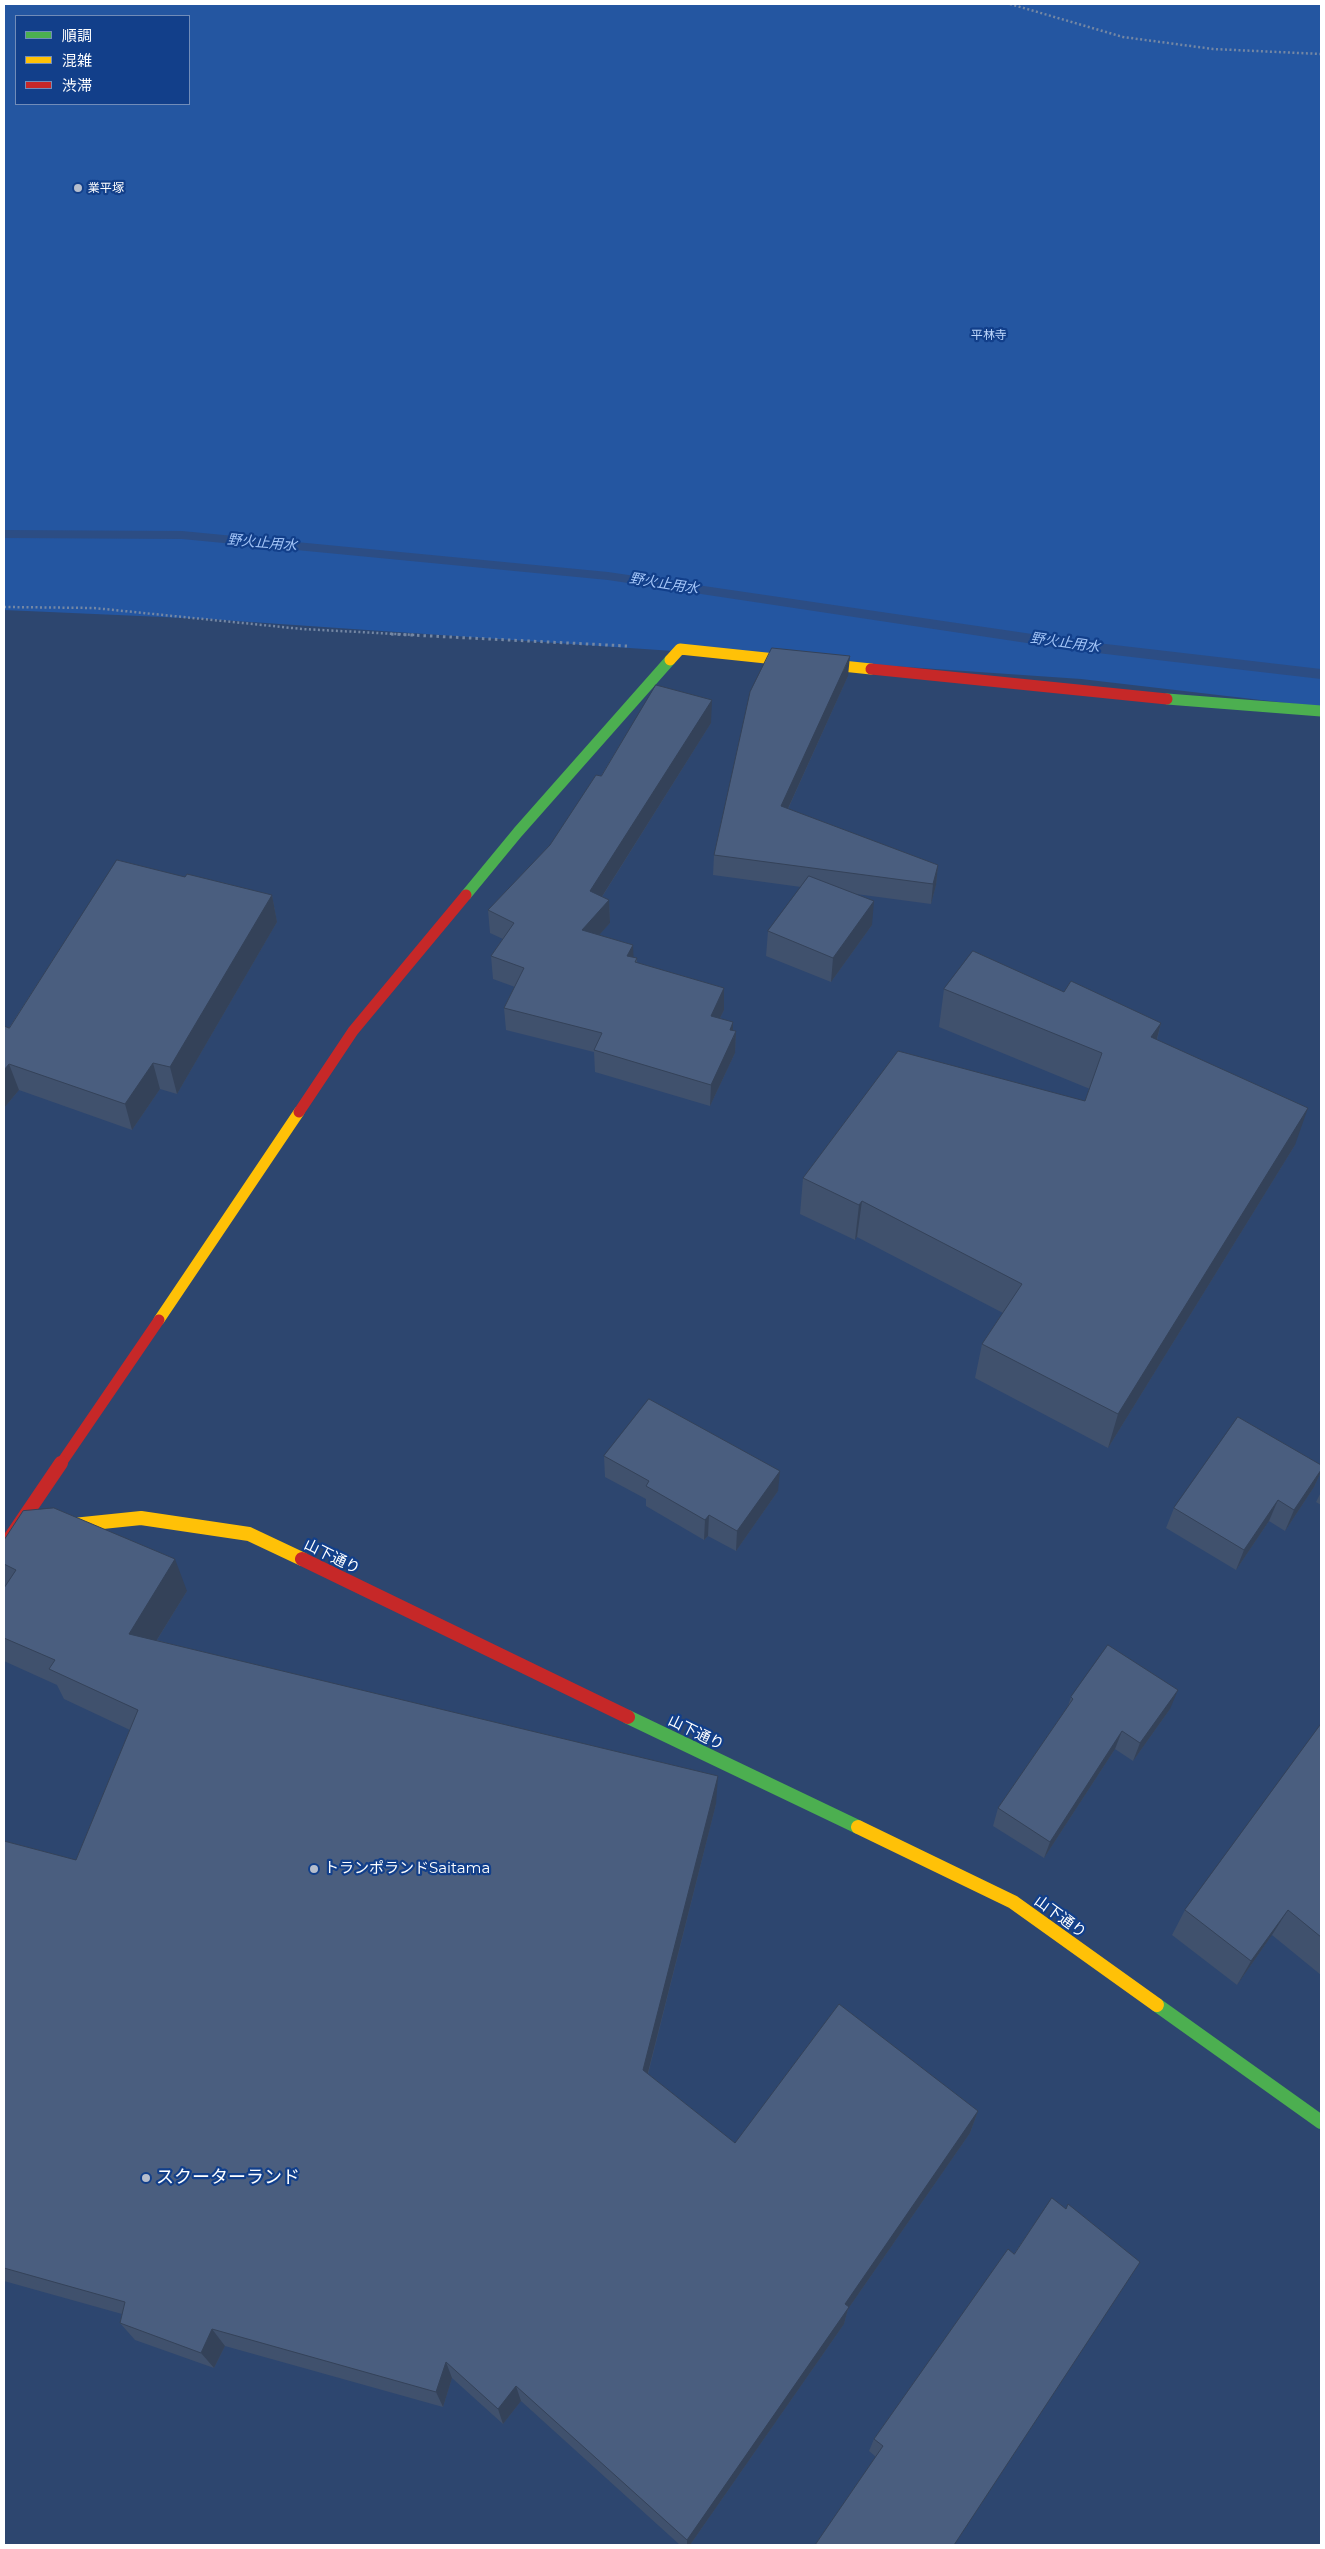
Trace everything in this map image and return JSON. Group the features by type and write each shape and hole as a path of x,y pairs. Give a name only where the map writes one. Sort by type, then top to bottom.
{"street":[{"path":"4,1546 22,1530 353,1031 518,832 680,649 1084,692 1321,711"},
{"name":"山下通り","path":"46,1528 141,1518 248,1534 1013,1902 1321,2122"},
{"path":"4,1536 22,1530"}],"path":[{"path":"1010,4 1123,37 1213,49 1321,54"},
{"path":"4,607 94,608 302,629 680,649"}],"green space":[{"name":"平林寺","path":"4,4 1321,4 1321,707 1081,679 207,619 4,610"}],"building":[{"path":"772,648 850,656 781,806 938,865 933,884 714,855 750,692"},
{"path":"656,685 712,700 590,891 609,900 582,930 633,945 627,956 637,958 635,962 724,988 711,1016 733,1022 730,1030 736,1031 711,1085 594,1050 602,1033 504,1008 524,968 491,956 514,923 488,910 550,845 596,775 601,776"},
{"path":"117,860 185,877 187,874 272,895 170,1067 153,1063 125,1104 9,1064 4,1070 4,1026 9,1028"},
{"path":"809,876 874,901 833,958 768,931"},
{"path":"973,951 1064,992 1071,981 1161,1023 1151,1037 1308,1108 1118,1414 982,1344 1022,1284 862,1201 859,1205 803,1178 898,1051 1085,1101 1102,1053 944,989"},
{"path":"649,1399 780,1471 737,1531 709,1515 705,1520 646,1486 649,1481 604,1456"},
{"path":"1238,1417 1321,1465 1321,1470 1294,1510 1278,1500 1244,1550 1174,1508"},
{"path":"54,1508 175,1559 129,1634 718,1776 643,2070 735,2143 839,2004 978,2111 845,2304 849,2307 687,2540 516,2386 498,2409 446,2362 436,2392 212,2329 201,2353 120,2323 125,2302 4,2268 4,1841 76,1860 138,1710 49,1669 55,1660 4,1638 4,1588 16,1570 4,1564 4,1540 23,1511"},
{"path":"1108,1645 1178,1690 1140,1743 1122,1731 1050,1842 998,1808 1073,1699 1071,1697"},
{"path":"1321,1724 1321,1937 1288,1910 1251,1961 1185,1910"},
{"path":"1052,2198 1066,2209 1068,2204 1140,2262 954,2545 815,2545 883,2446 874,2439 1008,2249 1014,2254"}],"waterway":[{"name":"野火止用水","path":"4,534 182,535 608,576 1080,646 1321,674"}],"traffic: fast":[{"path":"466,895 518,832 670,660"},
{"path":"1167,699 1321,711"},
{"path":"628,1717 858,1827"},
{"path":"1157,2005 1321,2122"}],"traffic: slow":[{"path":"670,660 680,649 871,669"},
{"path":"159,1320 299,1112"},
{"path":"54,1527 141,1518 249,1534 302,1559"},
{"path":"858,1827 1013,1902 1157,2005"}],"traffic: jam":[{"path":"871,669 1167,699"},
{"path":"299,1112 353,1031 466,895"},
{"path":"4,1547 159,1320"},
{"path":"302,1559 628,1717"}],"place":[{"name":"業平塚","path":"78,188"},
{"name":"トランポランドSaitama","path":"314,1869"},
{"name":"スクーターランド","path":"146,2178"}]}
